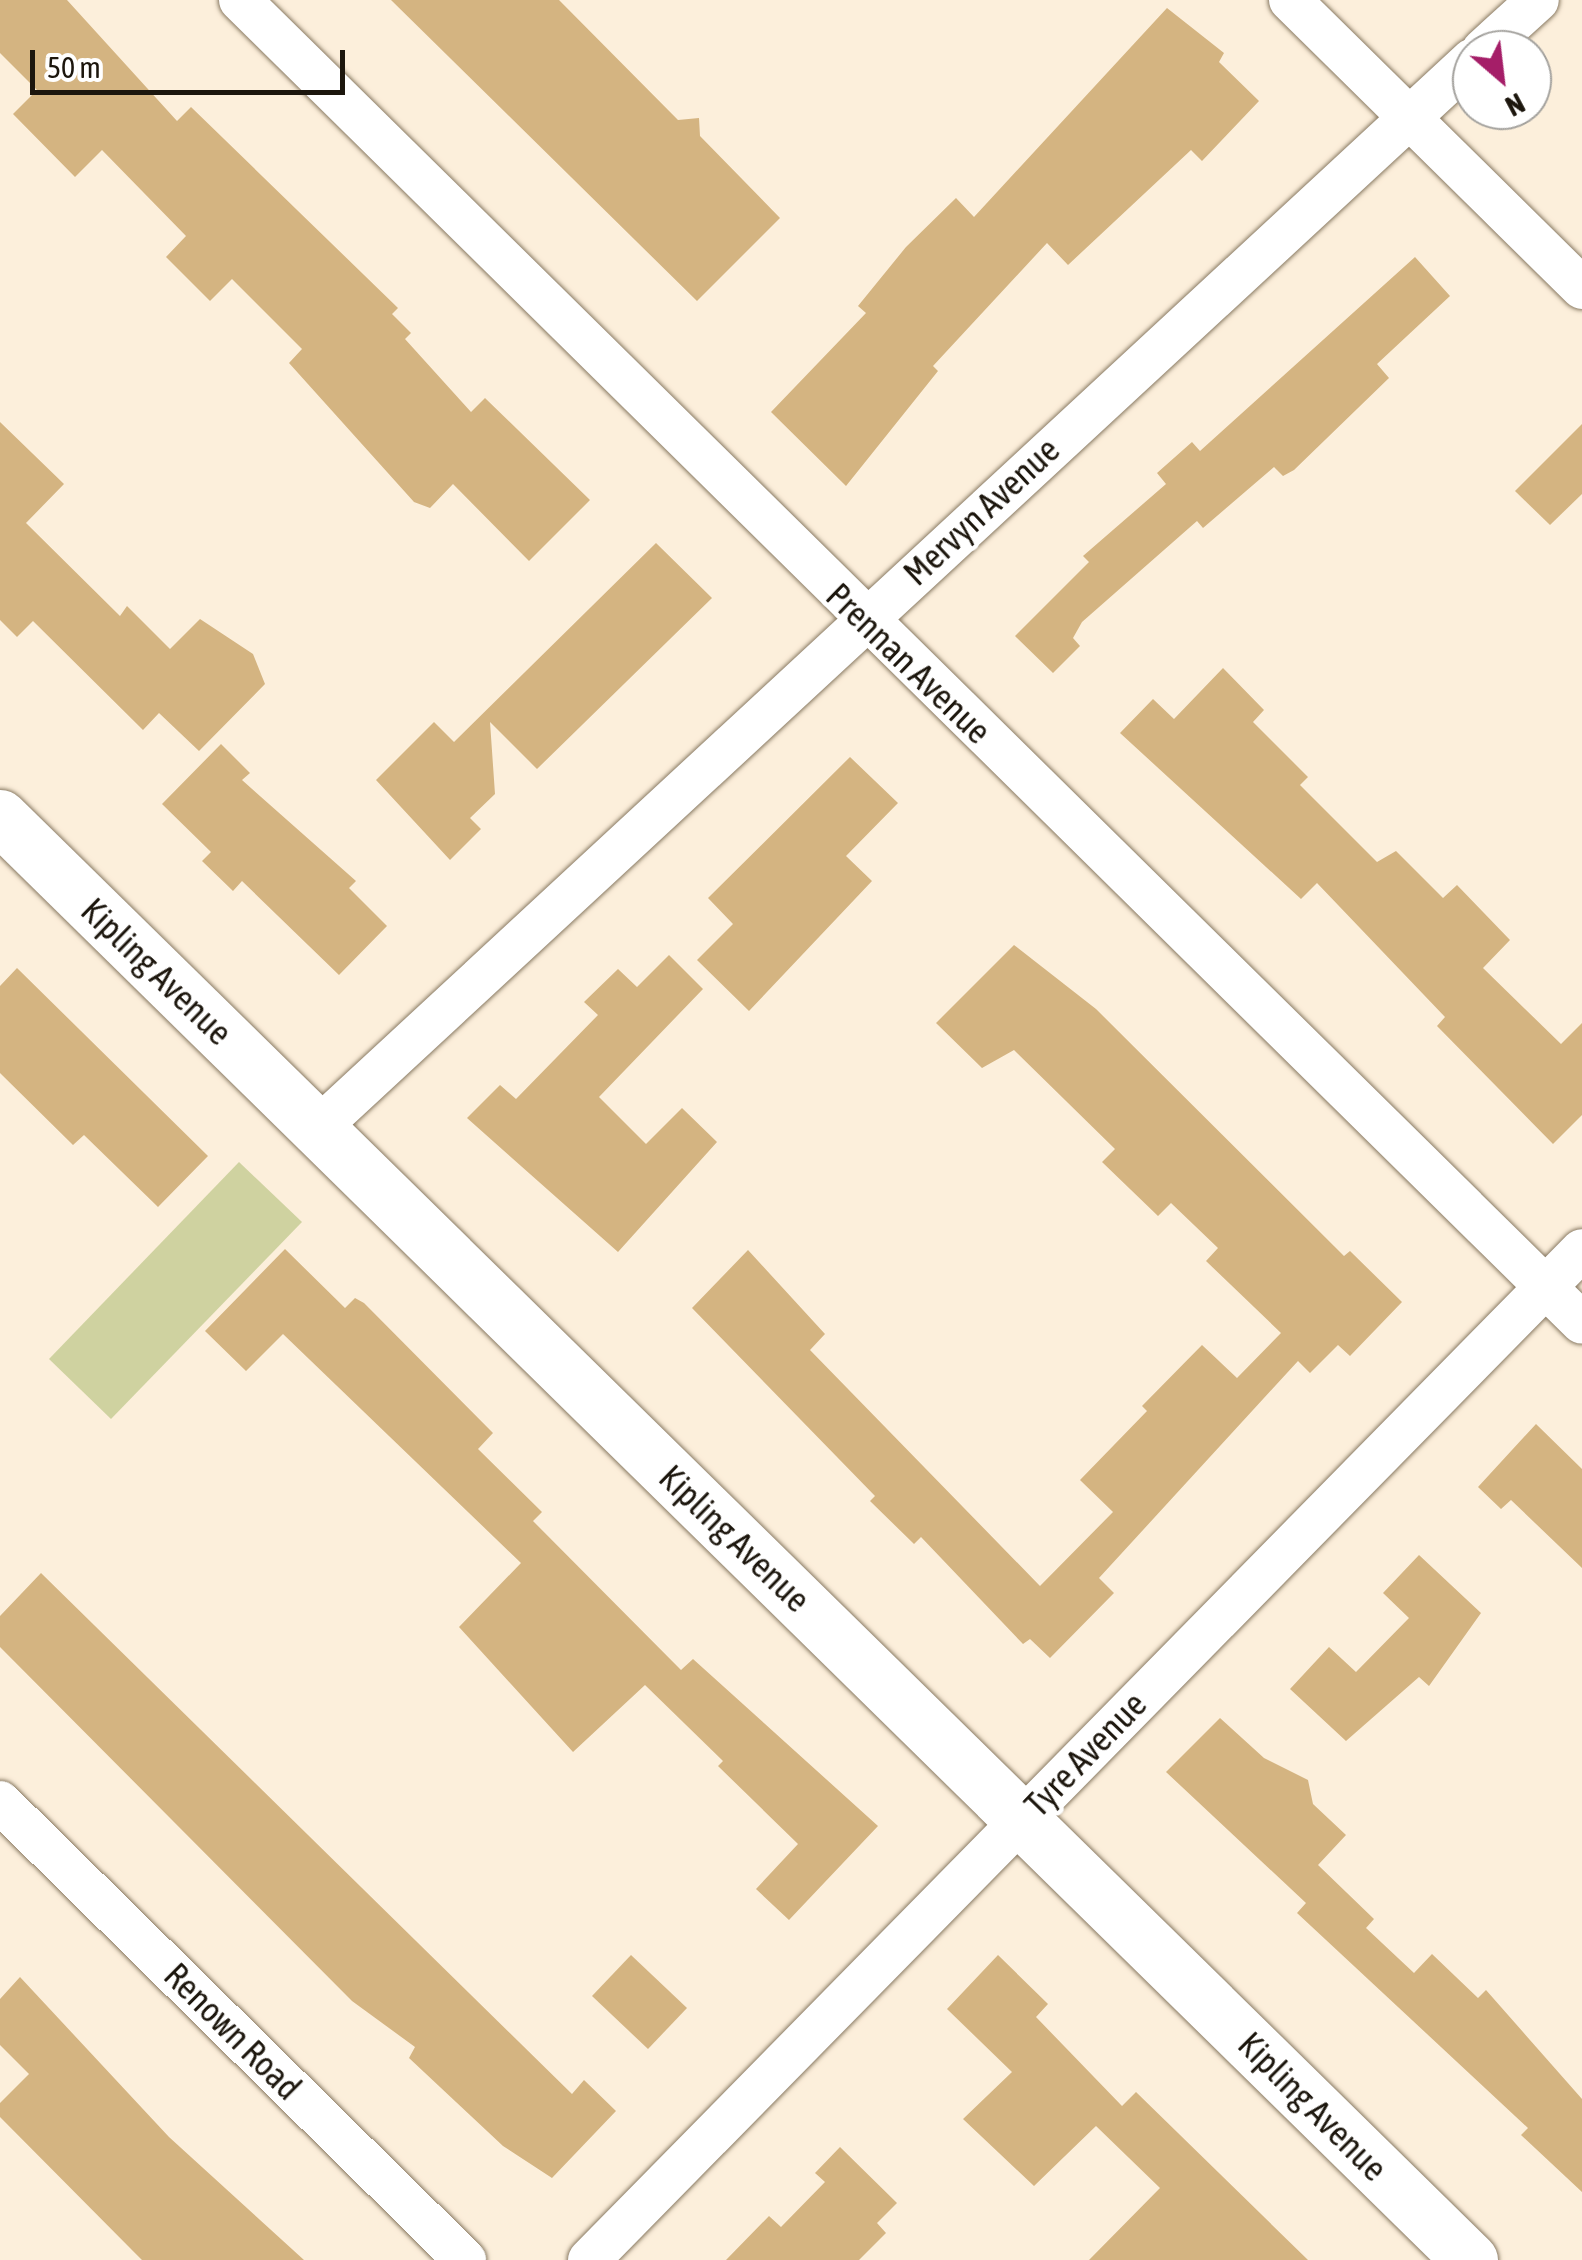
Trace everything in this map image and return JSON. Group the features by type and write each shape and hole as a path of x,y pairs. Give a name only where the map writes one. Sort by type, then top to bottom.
{"main road":[{"name":"Kipling Avenue","path":"0,817 1470,2260"}],"street":[{"name":"Prennan Avenue","path":"240,0 1582,1323"},
{"path":"1290,0 1582,288"},
{"path":"1504,30 1538,0"},
{"name":"Mervyn Avenue","path":"317,1129 1452,78"},
{"name":"Tyre Avenue","path":"589,2260 1582,1250"},
{"name":"Renown Road","path":"0,1802 465,2260"}],"green space":[{"path":"239,1162 302,1222 111,1419 49,1359"}],"building":[{"path":"0,0 67,0 177,121 191,107 398,308 392,314 411,333 405,339 471,412 485,398 590,500 529,561 453,484 430,508 414,502 289,363 302,349 232,279 210,301 166,257 186,236 102,150 75,177 13,114 37,90 0,53"},
{"path":"391,0 559,0 678,120 699,118 700,136 780,218 697,301"},
{"path":"1167,8 1224,53 1219,62 1259,101 1202,161 1191,150 1068,265 1047,243 933,366 938,371 846,486 771,412 866,313 858,306 906,247 956,198 974,217"},
{"path":"1415,257 1450,296 1377,364 1389,378 1294,470 1283,476 1274,467 1203,528 1197,521 1082,622 1073,638 1080,646 1053,673 1015,636 1089,562 1083,556 1166,484 1157,473 1192,442 1200,451"},
{"path":"0,422 64,484 26,523 120,616 127,606 170,649 200,619 253,654 265,684 199,751 159,713 143,730 33,621 17,637 0,620"},
{"path":"1582,424 1582,494 1550,525 1515,491"},
{"path":"656,543 712,598 537,769 490,722 495,794 470,818 481,829 450,860 376,780 434,722 454,742"},
{"path":"1223,668 1264,710 1253,722 1308,777 1300,785 1377,862 1396,851 1443,898 1457,885 1510,940 1483,968 1561,1044 1582,1023 1582,1115 1553,1144 1437,1026 1445,1017 1317,883 1301,899 1120,733 1153,699 1174,719"},
{"path":"221,744 250,773 242,780 356,881 349,888 387,926 339,975 242,881 233,891 202,861 211,852 162,804"},
{"path":"850,757 898,803 846,856 872,881 749,1011 697,960 733,924 708,898"},
{"path":"1014,945 1096,1009 1344,1256 1350,1251 1402,1302 1350,1356 1338,1345 1310,1373 1298,1361 1099,1578 1114,1593 1050,1658 1030,1639 1023,1644 921,1537 914,1544 870,1501 875,1496 692,1308 748,1250 825,1334 810,1350 1040,1586 1113,1512 1080,1480 1147,1411 1142,1406 1202,1345 1237,1378 1281,1333 1206,1261 1218,1248 1171,1203 1158,1216 1102,1162 1115,1149 1014,1050 982,1068 936,1023"},
{"path":"669,955 703,989 599,1097 646,1144 682,1108 717,1142 618,1252 467,1118 500,1085 516,1099 598,1015 584,1002 618,969 637,987"},
{"path":"17,968 208,1156 158,1207 84,1135 73,1145 0,1073 0,986"},
{"path":"285,1249 345,1308 355,1298 364,1303 493,1433 478,1449 542,1512 533,1521 681,1670 693,1659 878,1826 789,1920 756,1889 798,1844 718,1766 723,1761 645,1685 573,1752 459,1627 521,1563 283,1334 246,1371 205,1331"},
{"path":"1536,1424 1582,1469 1582,1568 1511,1500 1501,1509 1478,1487"},
{"path":"1419,1555 1481,1613 1429,1686 1419,1677 1346,1741 1290,1689 1329,1647 1356,1672 1409,1618 1383,1593"},
{"path":"41,1573 572,2094 584,2080 616,2111 552,2178 503,2146 409,2058 415,2047 352,2001 0,1647 0,1616"},
{"path":"1220,1718 1264,1758 1308,1780 1313,1804 1346,1835 1318,1865 1374,1919 1366,1928 1414,1973 1432,1954 1478,1998 1486,1990 1582,2099 1582,2192 1521,2135 1528,2128 1297,1913 1306,1903 1166,1772"},
{"path":"631,1955 687,2008 648,2049 592,1996"},
{"path":"998,1955 1048,2004 1036,2017 1122,2106 1136,2092 1308,2260 1089,2260 1160,2188 1096,2126 1034,2186 963,2119 1012,2072 947,2009"},
{"path":"20,1977 169,2137 304,2260 142,2260 0,2117 0,2103 29,2074 0,2045 0,1999"},
{"path":"840,2147 897,2203 877,2223 886,2233 859,2260 726,2260 769,2216 781,2227 825,2182 815,2173"}]}
